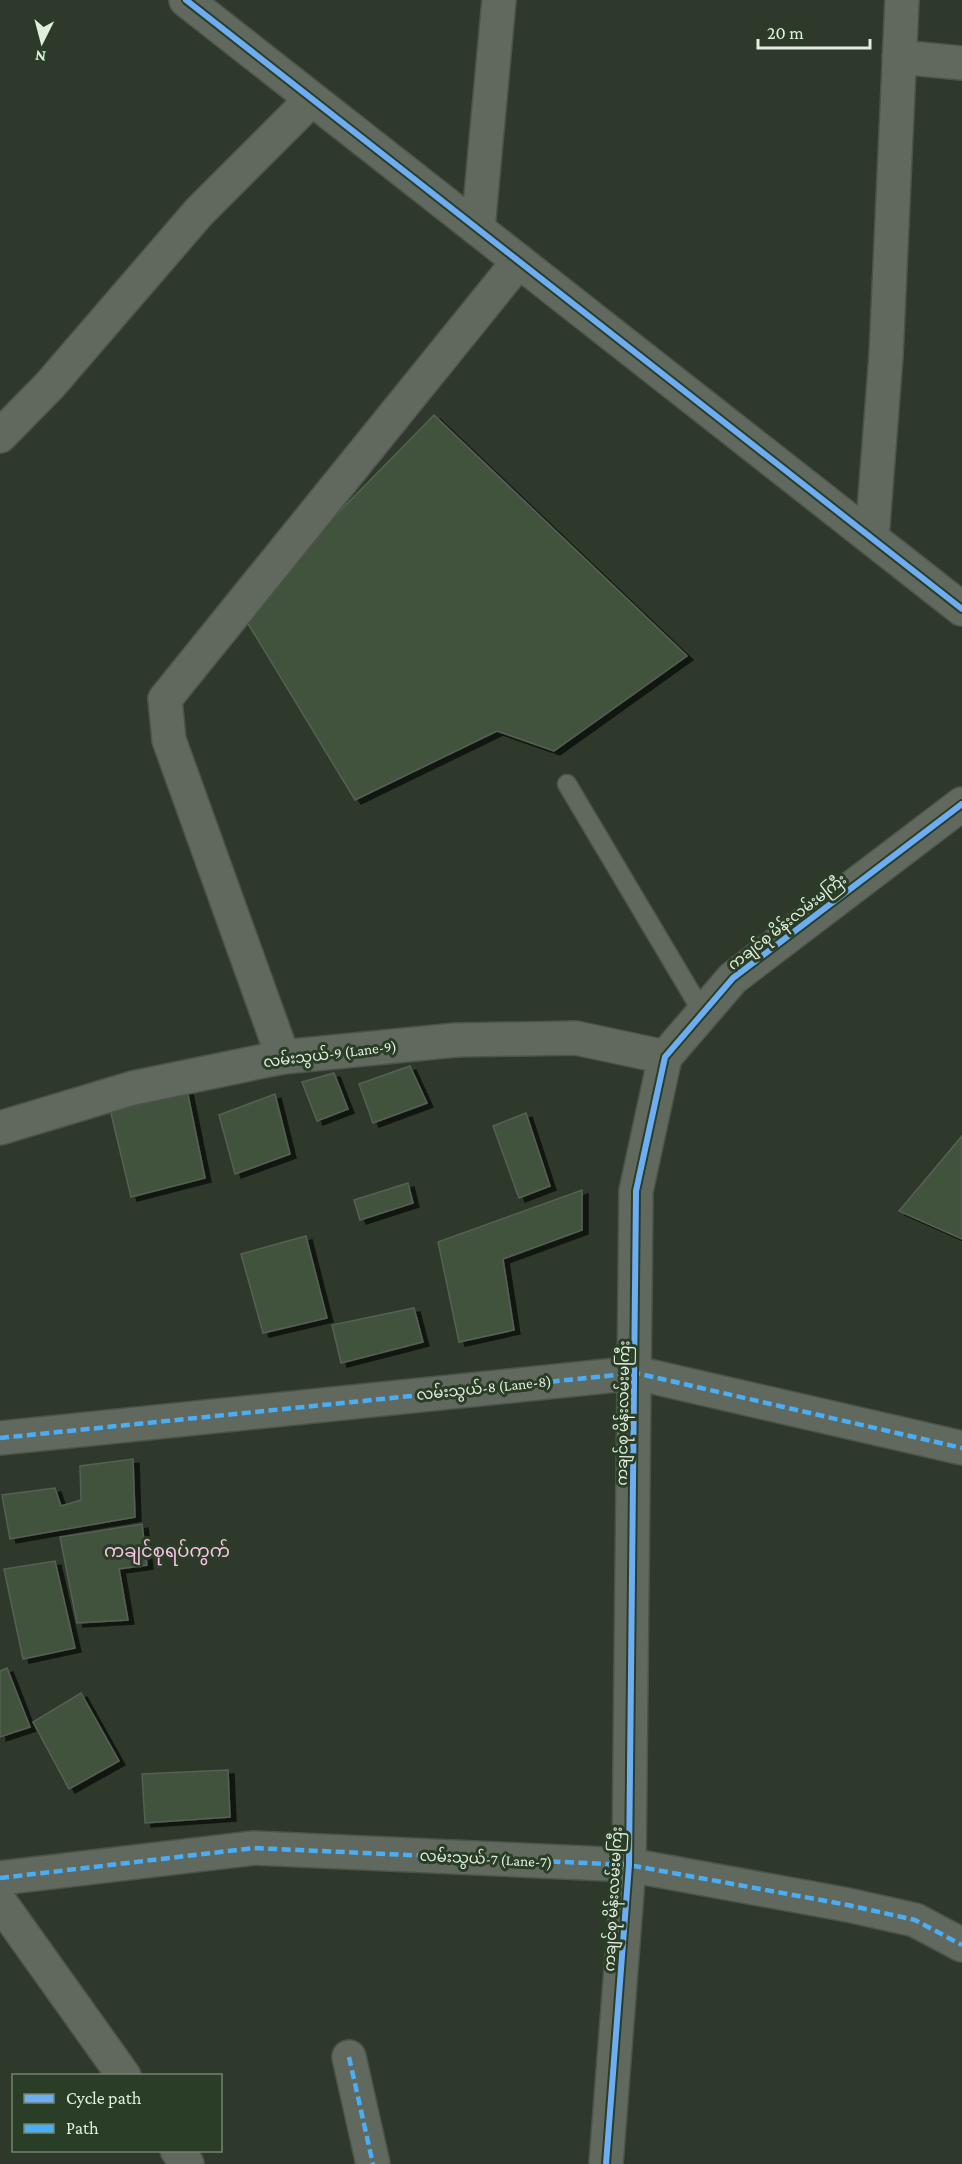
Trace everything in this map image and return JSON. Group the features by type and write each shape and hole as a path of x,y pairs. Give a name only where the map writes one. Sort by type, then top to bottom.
{"street":[{"path":"186,0 962,609"},
{"path":"478,228 499,0"},
{"path":"872,537 886,356 902,0"},
{"path":"899,57 962,63"},
{"path":"0,436 50,386 199,212 312,99"},
{"path":"283,1057 169,741 165,699 519,261"},
{"name":"ကချင်စု မိန်းလမ်းမကြီး","path":"606,2164 629,1865 636,1373 636,1191 665,1057 733,978 962,804"},
{"name":"လမ်းသွယ်-9 (Lane-9)","path":"0,1128 133,1088 283,1057 456,1040 576,1038 665,1057"},
{"name":"လမ်းသွယ်-8 (Lane-8)","path":"0,1438 636,1373 962,1448"},
{"name":"လမ်းသွယ်-7 (Lane-7)","path":"0,1878 254,1848 629,1865 848,1905 915,1920 962,1945"},
{"path":"0,1902 122,2074"},
{"path":"349,2057 373,2164"},
{"path":"178,2152 187,2164"}],"lane":[{"path":"567,784 703,1013"}],"building":[{"path":"434,415 687,656 554,751 497,731 355,800 241,612"},
{"path":"410,1066 427,1103 373,1123 359,1084"},
{"path":"334,1073 348,1109 317,1121 302,1082"},
{"path":"187,1090 205,1178 131,1197 109,1105"},
{"path":"275,1094 290,1154 235,1174 219,1115"},
{"path":"526,1113 550,1186 519,1198 493,1126"},
{"path":"962,1136 962,1239 899,1211"},
{"path":"408,1183 413,1203 360,1220 354,1200"},
{"path":"582,1190 582,1230 503,1259 514,1330 459,1342 438,1242"},
{"path":"306,1236 327,1318 263,1333 241,1254"},
{"path":"414,1308 423,1342 341,1363 332,1325"},
{"path":"133,1459 135,1517 10,1539 2,1495 55,1488 61,1506 81,1500 80,1466"},
{"path":"142,1524 147,1565 119,1569 128,1620 77,1623 60,1537"},
{"path":"55,1561 75,1648 23,1659 4,1569"},
{"path":"7,1668 30,1727 0,1737 0,1671"},
{"path":"81,1693 119,1761 69,1789 33,1722"},
{"path":"228,1770 230,1817 145,1823 142,1774"}],"marked path":[{"path":"0,1438 636,1373 962,1448"},
{"path":"0,1878 254,1848 629,1865 848,1905 915,1920 962,1945"},
{"path":"349,2057 373,2164"}],"cycle path":[{"path":"186,0 962,609"},
{"path":"606,2164 629,1865 636,1191 665,1057 733,978 962,804"}],"district":[{"name":"ကချင်စုရပ်ကွက်","path":"167,1551"}]}
